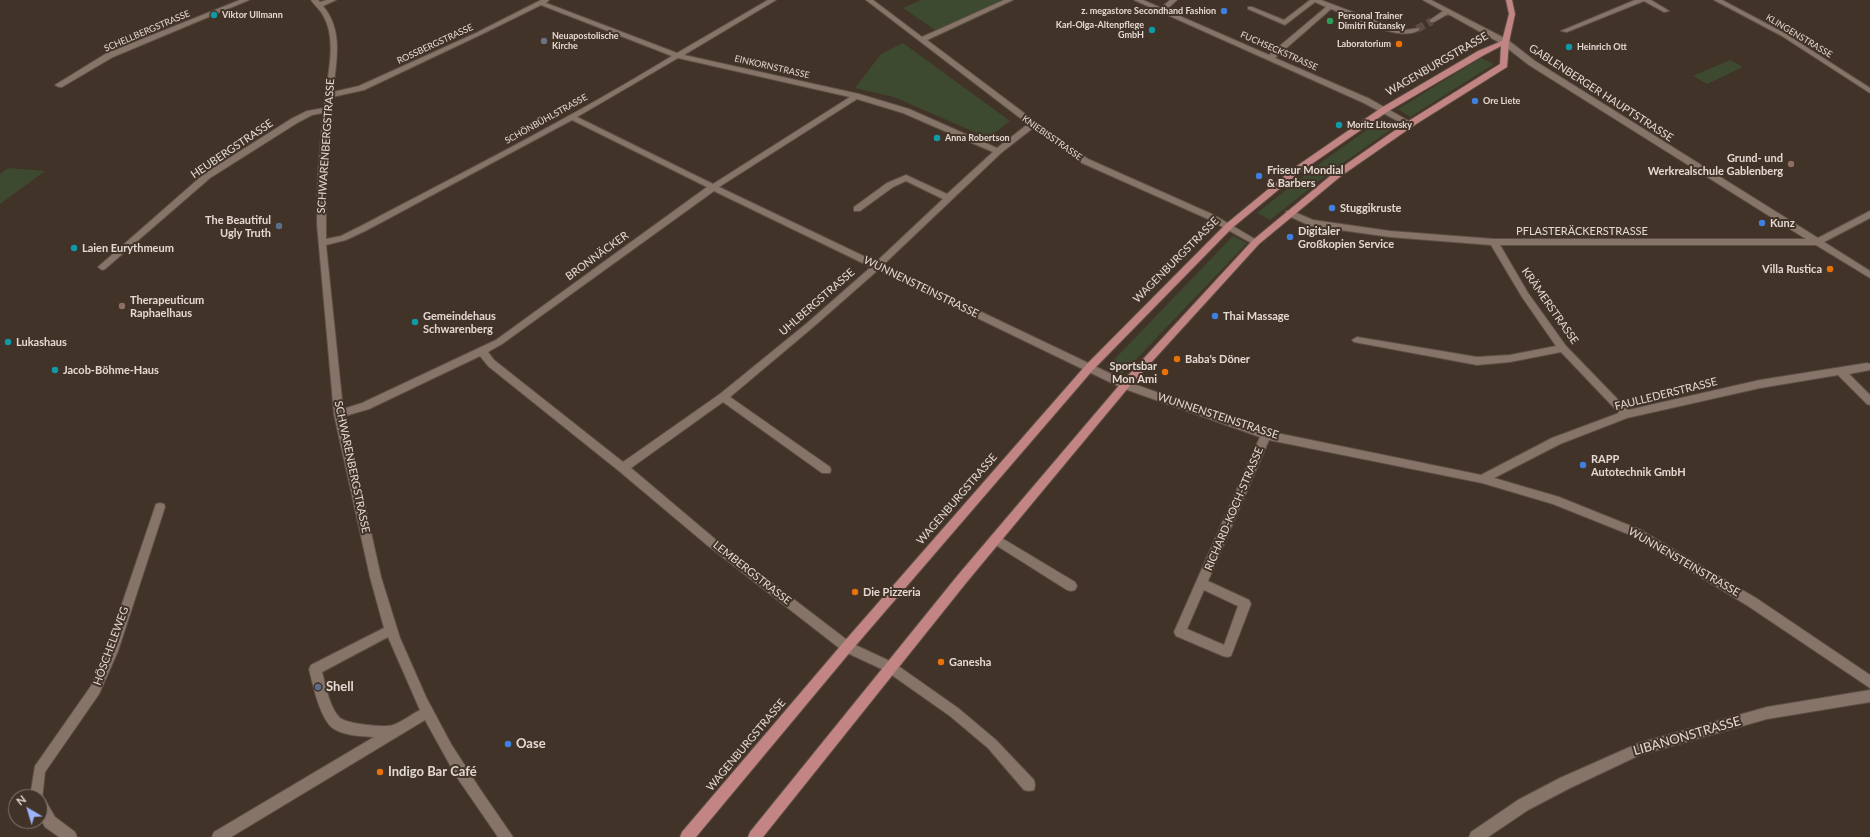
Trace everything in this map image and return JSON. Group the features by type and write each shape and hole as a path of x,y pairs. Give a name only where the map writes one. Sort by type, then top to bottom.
{"main road":[{"path":"1505,42 1512,14 1509,0"},
{"name":"WAGENBURGSTRASSE","path":"687,837 847,647 1089,368 1229,226 1297,170 1384,110 1481,53 1505,42 1504,65 1410,124 1338,174 1256,242 1125,385 890,667 755,837"}],"street":[{"name":"SCHELLBERGSTRASSE","path":"59,85 110,55 246,0"},
{"path":"317,2 333,0"},
{"name":"SCHÖNBÜHLSTRASSE","path":"322,244 343,238 364,228 571,117 773,0"},
{"name":"KNIEBISSTRASSE","path":"869,0 1032,124 1085,161 1211,217 1256,242"},
{"path":"921,40 1010,0"},
{"name":"FUCHSECKSTRASSE","path":"1137,0 1270,58 1384,110 1410,124"},
{"path":"1160,11 1174,0"},
{"path":"1250,8 1285,23 1315,0 1348,15 1402,32 1411,32 1417,29"},
{"name":"GABLENBERGER HAUPTSTRASSE","path":"1426,0 1505,42 1532,63 1870,275"},
{"path":"1565,31 1641,0"},
{"path":"1646,0 1666,10"},
{"name":"KLINGENSTRASSE","path":"1717,0 1784,35 1870,91"},
{"name":"EINKORNSTRASSE","path":"544,1 677,56 856,96 906,111 998,151"},
{"name":"ROSSBERGSTRASSE","path":"329,95 361,88 544,1"},
{"name":"SCHWARENBERGSTRASSE","path":"317,2 329,19 333,31 334,47 320,206 322,244 339,414 369,548 391,630 400,654 427,712 483,807 506,837"},
{"path":"1270,58 1331,6"},
{"path":"1432,21 1448,11"},
{"name":"BRONNÄCKER","path":"339,414 365,406 499,342 713,187 856,96"},
{"name":"HEUBERGSTRASSE","path":"102,267 207,176 294,121 310,113 328,110"},
{"name":"WUNNENSTEINSTRASSE","path":"571,117 1125,385 1266,434 1482,479 1555,500 1637,533 1752,602 1870,682"},
{"name":"UHLBERGSTRASSE","path":"623,468 723,397 814,322 877,266 998,151 1032,124"},
{"path":"857,209 890,184 906,178 948,198"},
{"name":"PFLASTERÄCKERSTRASSE","path":"1289,214 1311,223 1390,234 1494,242 1818,242 1870,214"},
{"name":"KRÄMERSTRASSE","path":"1494,242 1525,295 1563,348 1626,414"},
{"path":"1357,340 1477,361 1498,361 1563,348"},
{"name":"LEMBERGSTRASSE","path":"482,351 491,363 623,468 711,542 847,647 890,667 954,712 992,744 1029,785"},
{"name":"FAULLEDERSTRASSE","path":"1482,479 1556,441 1626,414 1760,384 1867,367"},
{"path":"1840,371 1870,401"},
{"path":"723,397 826,470"},
{"name":"RICHARD-KOCH-STRASSE","path":"1202,584 1245,604 1227,652 1180,632 1266,434"},
{"name":"HÖSCHELEWEG","path":"37,789 39,770 95,690 112,651 160,507"},
{"path":"995,540 1071,586"},
{"path":"391,630 315,669 330,716 338,725 394,732"},
{"name":"LIBANONSTRASSE","path":"1476,837 1523,805 1565,783 1639,748 1767,713 1870,696"},
{"path":"219,837 427,712"},
{"path":"48,819 50,822 70,837"}],"green space":[{"path":"921,0 1003,1 935,30 903,8"},
{"path":"903,43 1010,121 988,138 894,97 855,88 881,54"},
{"path":"1481,58 1494,64 1410,117 1398,109"},
{"path":"1730,60 1743,67 1707,84 1693,76"},
{"path":"1382,119 1396,126 1333,170 1270,220 1257,213 1319,164"},
{"path":"8,168 45,171 0,204 0,174"},
{"path":"1233,236 1247,243 1122,374 1107,367"}],"tunnel":[{"path":"1417,29 1432,21"}],"place":[{"name":"z. megastore Secondhand Fashion","path":"1224,11"},
{"name":"Viktor Ullmann","path":"214,15"},
{"name":"Personal Trainer Dimitri Rutansky","path":"1330,21"},
{"name":"Karl-Olga-Altenpflege GmbH","path":"1152,30"},
{"name":"Neuapostolische Kirche","path":"544,41"},
{"name":"Laboratorium","path":"1399,44"},
{"name":"Heinrich Ott","path":"1569,47"},
{"name":"Ore Liete","path":"1475,101"},
{"name":"Moritz Litowsky","path":"1339,125"},
{"name":"Anna Robertson","path":"937,138"},
{"name":"Grund- und Werkrealschule Gablenberg","path":"1791,164"},
{"name":"Friseur Mondial & Barbers","path":"1259,176"},
{"name":"Stuggikruste","path":"1332,208"},
{"name":"Kunz","path":"1762,223"},
{"name":"The Beautiful Ugly Truth","path":"279,226"},
{"name":"Digitaler Großkopien Service","path":"1290,237"},
{"name":"Laien Eurythmeum","path":"74,248"},
{"name":"Villa Rustica","path":"1830,269"},
{"name":"Therapeuticum Raphaelhaus","path":"122,306"},
{"name":"Thai Massage","path":"1215,316"},
{"name":"Gemeindehaus Schwarenberg","path":"415,322"},
{"name":"Lukashaus","path":"8,342"},
{"name":"Baba's Döner","path":"1177,359"},
{"name":"Jacob-Böhme-Haus","path":"55,370"},
{"name":"Sportsbar Mon Ami","path":"1165,372"},
{"name":"RAPP Autotechnik GmbH","path":"1583,465"},
{"name":"Die Pizzeria","path":"855,592"},
{"name":"Ganesha","path":"941,662"},
{"name":"Shell","path":"318,687"},
{"name":"Oase","path":"508,744"},
{"name":"Indigo Bar Café","path":"380,772"}]}
